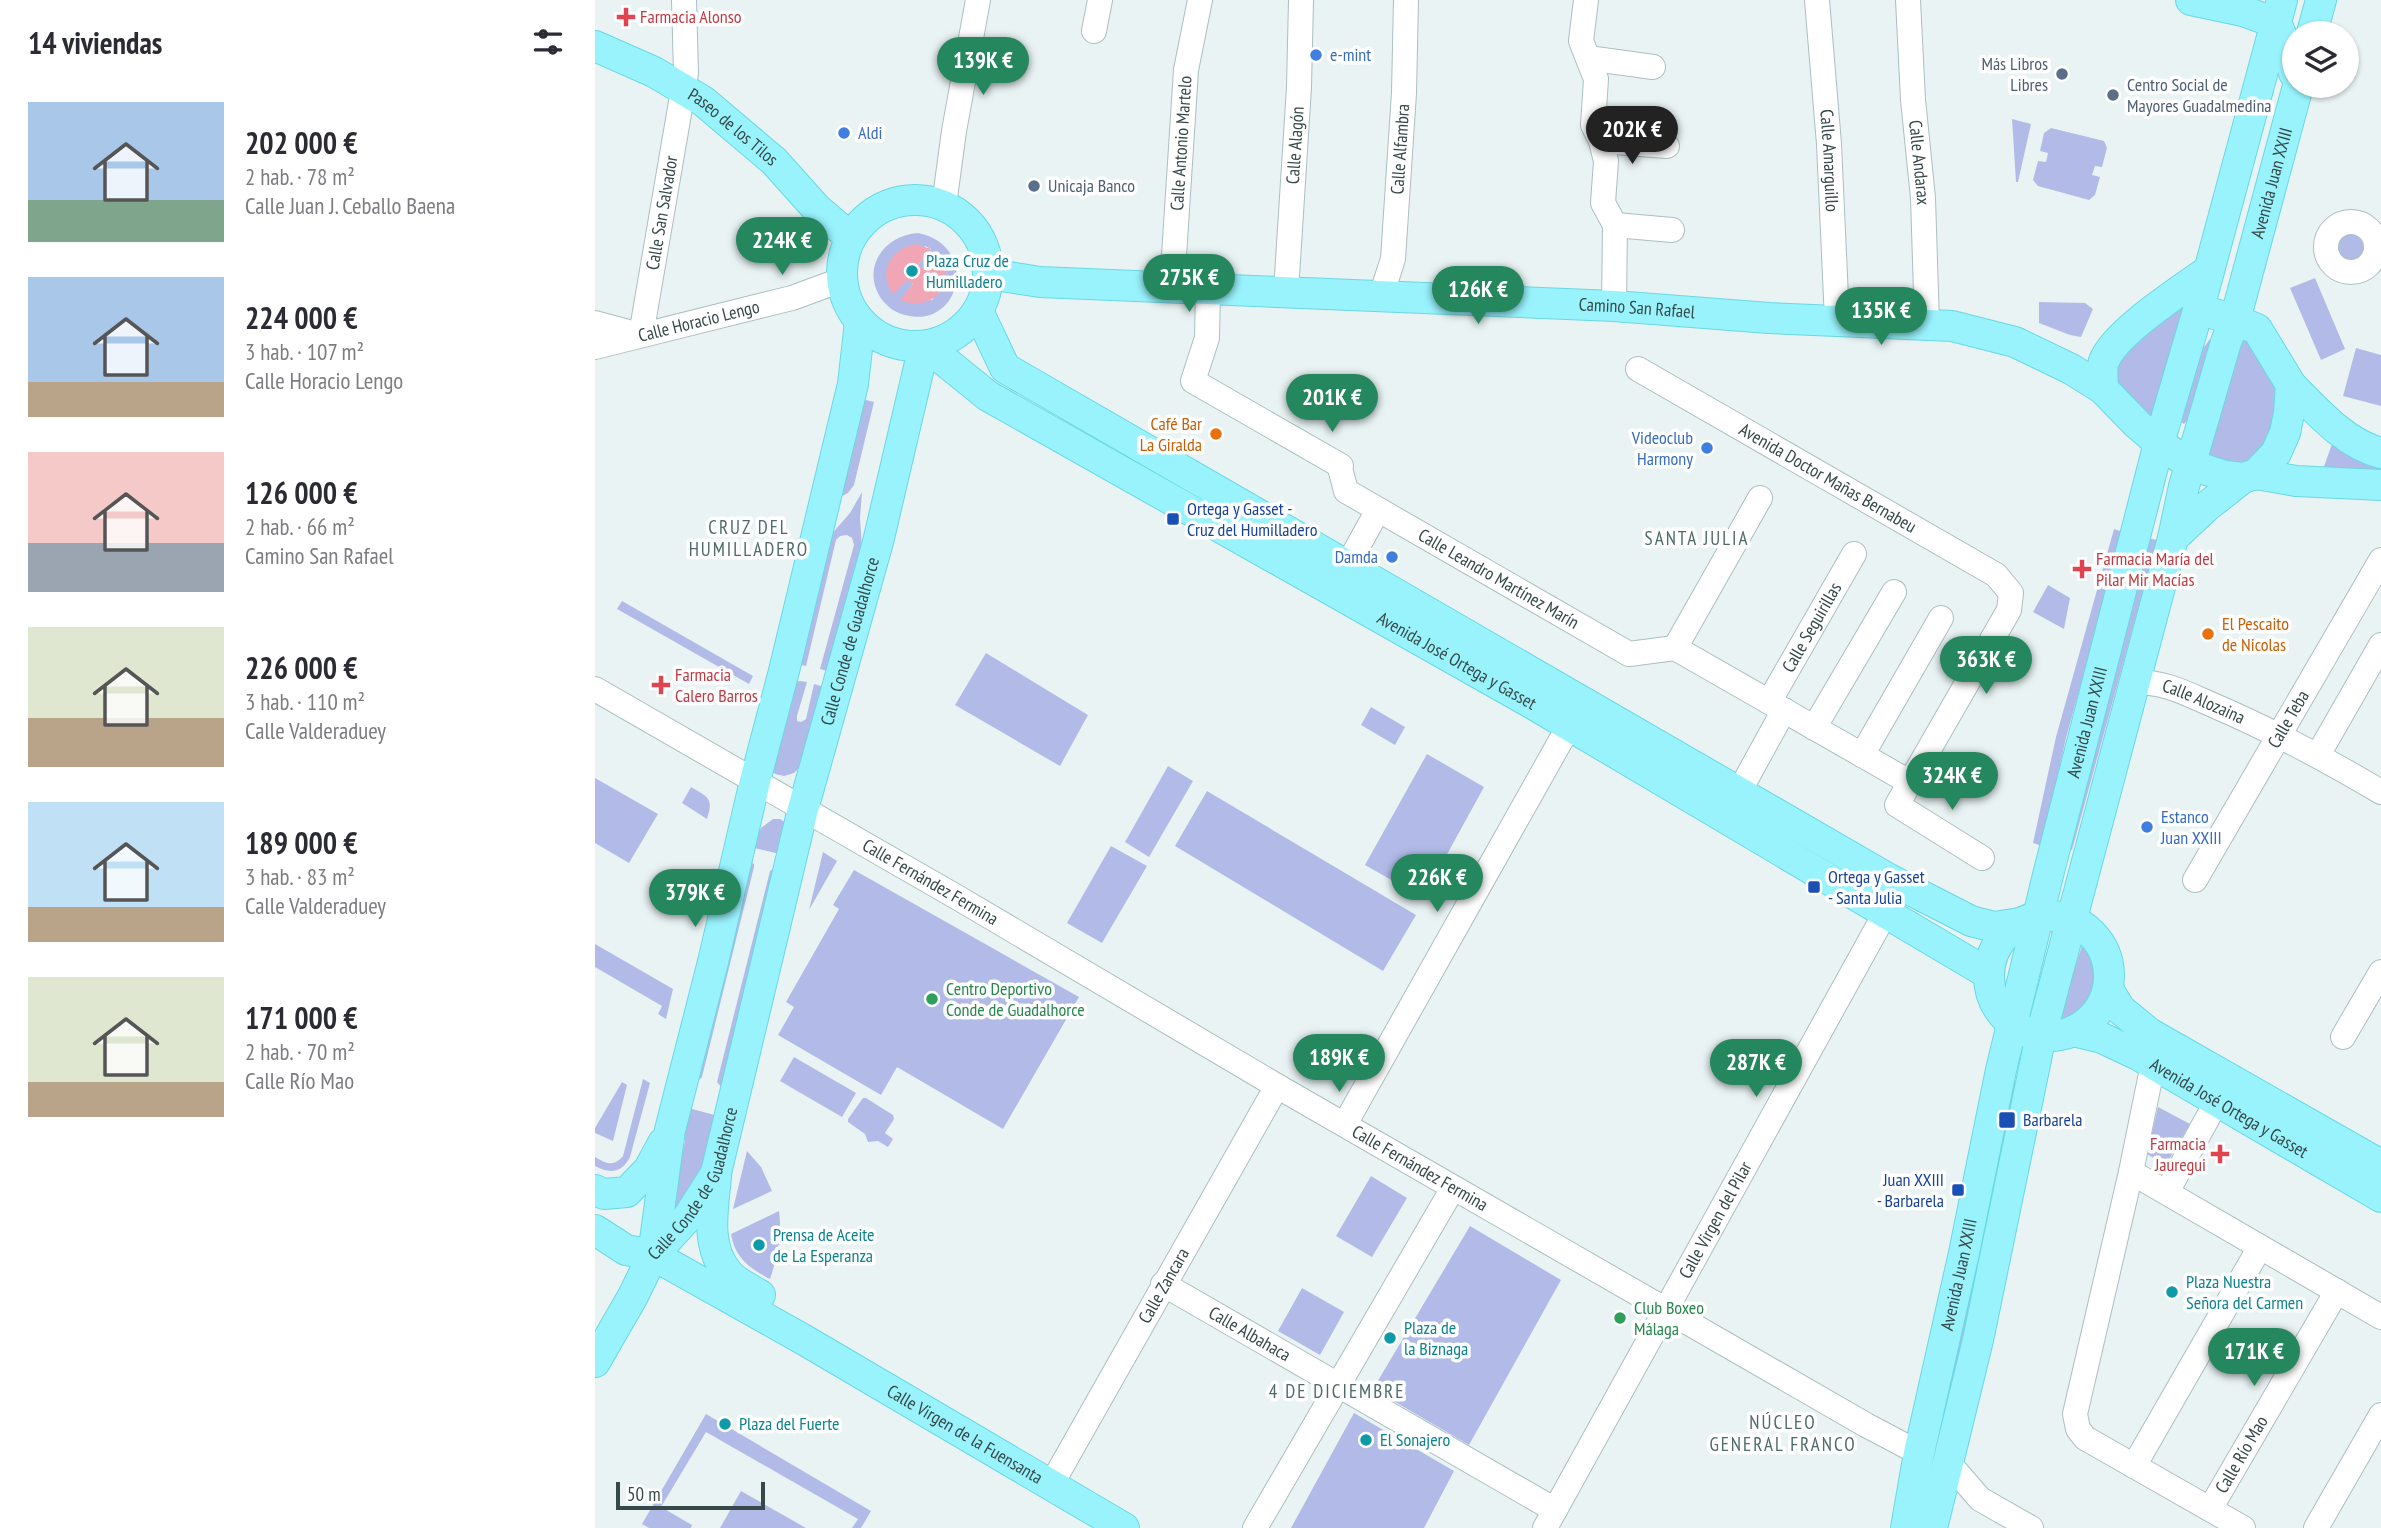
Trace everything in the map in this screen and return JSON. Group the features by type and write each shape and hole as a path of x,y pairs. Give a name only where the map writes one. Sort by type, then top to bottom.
{"main road":[{"path":"2191,0 2243,11 2279,12"},
{"path":"2315,21 2321,0"},
{"name":"Avenida Juan XXIII","path":"1906,1528 1919,1453 2013,1024 2029,920 2279,12"},
{"name":"Paseo de los Tilos","path":"595,46 654,72 703,101 774,161 817,209 850,237"},
{"name":"Avenida Juan XXIII","path":"1932,1528 1978,1340 2041,1035 2191,464 2226,342 2235,320 2295,98"},
{"path":"918,198 944,205 971,224 981,239 987,256 989,274 986,293 978,312 964,328 946,340 925,346 902,345 879,337 860,322 847,303 841,280 842,258 850,237 867,216 891,202 918,198"},
{"path":"2103,389 2103,362 2119,341 2140,321 2209,270"},
{"name":"Camino San Rafael","path":"989,274 1040,282 1614,306 1769,318 1952,326 2015,342 2071,369 2103,389 2159,443 2191,464 2225,476 2249,476"},
{"path":"2198,309 2257,329 2291,385 2331,424 2365,448 2381,453"},
{"name":"Avenida José Ortega y Gasset","path":"978,312 1005,368 1889,879 1971,920 1994,927 2056,916 2073,920"},
{"name":"Calle Conde de Guadalhorce","path":"653,1255 670,1130 853,384 860,322"},
{"name":"Avenida José Ortega y Gasset","path":"925,346 988,396 1569,726 1989,974"},
{"name":"Calle Conde de Guadalhorce","path":"653,1255 688,1217 716,1173 803,809 878,542 925,346"},
{"path":"2173,538 2206,507 2276,453 2285,433 2291,385"},
{"path":"2249,476 2381,485"},
{"path":"2029,920 2007,932 1997,944 1989,974 1991,993 2000,1010 2013,1024 2041,1035 2057,1035 2073,1031 2085,1024 2095,1014 2108,989 2108,962 2095,937 2073,920"},
{"name":"Avenida José Ortega y Gasset","path":"2108,989 2120,1009 2149,1033 2381,1165"},
{"name":"Avenida José Ortega y Gasset","path":"2073,1031 2102,1038 2153,1064 2381,1196"},
{"path":"595,1190 604,1194 627,1192 649,1169 670,1130"},
{"name":"Calle Virgen de la Fuensanta","path":"716,1173 712,1239 718,1258 729,1275 776,1306 806,1341"},
{"path":"595,1204 639,1237 653,1255"},
{"path":"595,1230 626,1250 653,1255"},
{"path":"595,1362 653,1255"},
{"name":"Calle Virgen de la Fuensanta","path":"653,1255 806,1341 1124,1528"},
{"path":"1919,1453 1948,1462"},
{"name":"Avenida Juan XXIII","path":"1886,1528 1893,1497 1919,1453"},
{"name":"Avenida Juan XXIII","path":"1948,1462 1958,1498 1953,1528"}],"street":[{"name":"Calle San Salvador","path":"641,335 686,73 684,0"},
{"path":"944,205 956,118 978,0"},
{"path":"1094,31 1100,0"},
{"name":"Calle Antonio Martelo","path":"1172,288 1186,70 1200,0"},
{"name":"Calle Alagón","path":"1286,292 1300,78 1301,0"},
{"name":"Calle Alfambra","path":"1381,296 1393,259 1404,93 1406,0"},
{"path":"1585,0 1581,41 1596,79 1593,125 1606,161 1603,203 1615,225 1614,306"},
{"name":"Calle Amarguillo","path":"1817,0 1829,144 1837,320"},
{"name":"Calle Andarax","path":"1908,0 1913,100 1923,198 1927,324"},
{"path":"1588,58 1653,67"},
{"path":"1601,141 1667,146"},
{"path":"2357,222 2375,236 2379,252 2370,265 2358,272 2345,272 2330,260 2326,248 2327,239 2333,229 2341,224 2357,222 2381,229"},
{"path":"1615,225 1672,230"},
{"name":"Calle Horacio Lengo","path":"595,347 792,298 841,280"},
{"name":"Calle Leandro Martínez Marín","path":"1208,289 1207,338 1193,381 1341,466 1346,491 1629,654 1675,648"},
{"path":"595,323 641,335"},
{"name":"Avenida Doctor Mañas Bernabeu","path":"1638,369 1996,575 2011,593 2009,610 1911,783"},
{"path":"1760,498 1675,648 1911,783 1897,805 1982,858"},
{"path":"1347,566 1378,510"},
{"name":"Calle Seguirillas","path":"1739,792 1777,706 1854,554"},
{"name":"Calle Teba","path":"2195,880 2381,560"},
{"path":"1814,728 1894,592"},
{"path":"1862,755 1941,618"},
{"path":"2318,755 2381,645"},
{"name":"Calle Alozaina","path":"2133,682 2168,685 2280,735 2381,792"},
{"name":"Calle Fernández Fermina","path":"595,688 1453,1188 1919,1453"},
{"path":"1345,1124 1569,726"},
{"name":"Calle Virgen del Pilar","path":"1550,1519 1886,912"},
{"path":"2343,1038 2381,972"},
{"path":"2153,1064 2075,1414 2078,1429 2085,1438 2243,1528"},
{"name":"Calle Zancara","path":"1051,1485 1277,1086"},
{"path":"2167,1192 2217,1101"},
{"path":"2131,1172 2381,1317"},
{"path":"1255,1528 1453,1188"},
{"path":"2134,1466 2260,1247"},
{"name":"Calle Albahaca","path":"1163,1284 1339,1386 1550,1519"},
{"name":"Calle Río Mao","path":"2210,1508 2337,1291"},
{"path":"2316,1528 2381,1415"},
{"path":"1948,1462 1980,1499 2031,1528"}],"shaded area":[{"path":"2012,119 2031,124 2018,182 2016,182"},
{"path":"2051,128 2104,141 2107,148 2102,167 2095,166 2092,175 2100,177 2095,195 2089,200 2038,186 2033,180 2038,161 2046,162 2048,153 2040,151 2044,133"},
{"path":"2351,231 2363,236 2368,248 2363,260 2351,265 2339,260 2334,248 2339,236"},
{"path":"918,233 938,241 950,253 956,269 956,284 950,299 939,310 924,316 905,315 894,311 882,300 875,285 873,274 880,254 896,239","holes":["925,246 931,249 918,265 925,271 938,255 944,285 932,300 901,300 913,284 907,279"]},
{"path":"916,244 931,249 918,265 925,270 939,255 946,276 939,293 922,303 900,300 913,284 907,280 893,294 886,277 889,262 894,256 907,246"},
{"path":"2315,278 2345,349 2321,360 2290,288"},
{"path":"2039,302 2085,303 2093,309 2081,337 2039,323"},
{"path":"2182,305 2187,305 2155,420 2119,388 2114,379 2115,361"},
{"path":"2239,335 2251,338 2270,370 2275,392 2269,434 2263,447 2256,458 2246,465 2234,467 2208,457"},
{"path":"2210,339 2212,343 2192,415 2184,424 2181,422 2201,351"},
{"path":"2356,348 2381,355 2381,406 2343,396"},
{"path":"862,399 874,402 854,485 848,493 840,497"},
{"path":"2332,444 2381,467 2381,475 2322,472"},
{"path":"862,492 862,548 831,672 820,669 854,545 852,538 847,535 836,540 806,666 797,664 829,537 850,513"},
{"path":"2114,529 2123,532 2066,738 2042,846 2033,843 2056,737"},
{"path":"2148,538 2157,540 2072,850 2068,849"},
{"path":"2048,585 2070,598 2064,629 2033,612"},
{"path":"622,601 753,676 749,684 617,609"},
{"path":"986,653 1088,715 1060,766 955,705"},
{"path":"793,682 807,682 797,716 797,721 801,722 806,719 814,684 824,687 804,763 794,773 784,776 775,774 771,769"},
{"path":"1371,707 1405,727 1395,745 1361,725"},
{"path":"1427,754 1484,787 1423,898 1365,865"},
{"path":"1168,766 1193,781 1149,857 1125,842"},
{"path":"595,778 658,814 629,863 595,843"},
{"path":"691,787 708,799 710,807 707,819 682,803"},
{"path":"1207,791 1416,915 1383,971 1175,846"},
{"path":"773,819 786,823 784,855 750,847 761,828"},
{"path":"1111,846 1147,866 1102,943 1067,923"},
{"path":"823,852 837,861 809,910"},
{"path":"750,862 754,867 702,1077 698,1081"},
{"path":"774,868 722,1088 717,1082 770,871"},
{"name":"Centro Deportivo Conde de Guadalhorce","path":"854,870 1079,997 1003,1129 897,1067 881,1095 778,1035 794,1007 786,1002 839,909 833,905"},
{"path":"2083,943 2095,966 2095,988 2084,1008 2061,1019 2066,993"},
{"path":"595,944 673,989 666,1019 658,1014 662,1006 595,967"},
{"path":"794,1057 856,1093 842,1117 780,1081"},
{"path":"643,1079 650,1083 630,1157 619,1169 606,1170 595,1166 595,1157 610,1163 623,1156"},
{"path":"622,1082 627,1085 613,1141 595,1133 595,1128"},
{"path":"2012,1082 2018,1084 1951,1390 1945,1389"},
{"path":"863,1098 893,1115 894,1119 885,1133 893,1139 888,1147 878,1141 868,1142 865,1134 848,1122"},
{"path":"685,1107 718,1116 706,1160 673,1214 670,1199 685,1142"},
{"path":"2158,1107 2190,1124 2166,1165 2147,1154"},
{"path":"747,1151 761,1167 772,1191 733,1209"},
{"path":"1371,1176 1407,1198 1372,1257 1336,1236"},
{"path":"779,1211 779,1245 770,1279 744,1261 736,1250 731,1234"},
{"path":"1470,1226 1561,1280 1469,1445 1373,1389"},
{"path":"1302,1288 1344,1312 1320,1355 1278,1331"},
{"path":"1354,1413 1454,1471 1424,1528 1291,1528"},
{"path":"706,1414 871,1511 861,1528 852,1528 858,1519 706,1432 661,1507 692,1525 691,1528 649,1528 642,1524"},
{"path":"741,1491 806,1528 720,1528"}],"place":[{"name":"Farmacia Alonso","path":"626,17"},
{"name":"e-mint","path":"1316,55"},
{"name":"Más Libros Libres","path":"2062,74"},
{"name":"Centro Social de Mayores Guadalmedina","path":"2113,95"},
{"name":"Aldi","path":"844,133"},
{"name":"Unicaja Banco","path":"1034,186"},
{"name":"Plaza Cruz de Humilladero","path":"912,271"},
{"name":"Café Bar La Giralda","path":"1216,434"},
{"name":"Videoclub Harmony","path":"1707,448"},
{"name":"Ortega y Gasset - Cruz del Humilladero","path":"1173,519"},
{"name":"Damda","path":"1392,557"},
{"name":"Farmacia María del Pilar Mir Macías","path":"2082,569"},
{"name":"El Pescaito de Nicolas","path":"2208,634"},
{"name":"Farmacia Calero Barros","path":"661,685"},
{"name":"Estanco Juan XXIII","path":"2147,827"},
{"name":"Ortega y Gasset - Santa Julia","path":"1814,887"},
{"name":"Centro Deportivo Conde de Guadalhorce","path":"932,999"},
{"name":"Barbarela","path":"2007,1120"},
{"name":"Farmacia Jauregui","path":"2220,1154"},
{"name":"Juan XXIII - Barbarela","path":"1958,1190"},
{"name":"Prensa de Aceite de La Esperanza","path":"759,1245"},
{"name":"Plaza Nuestra Señora del Carmen","path":"2172,1292"},
{"name":"Club Boxeo Málaga","path":"1620,1318"},
{"name":"Plaza de la Biznaga","path":"1390,1338"},
{"name":"Plaza del Fuerte","path":"725,1424"},
{"name":"El Sonajero","path":"1366,1440"}],"district":[{"name":"CRUZ DEL HUMILLADERO","path":"749,538"},
{"name":"SANTA JULIA","path":"1697,538"},
{"name":"4 DE DICIEMBRE","path":"1337,1391"},
{"name":"NÚCLEO GENERAL FRANCO","path":"1783,1433"}]}
